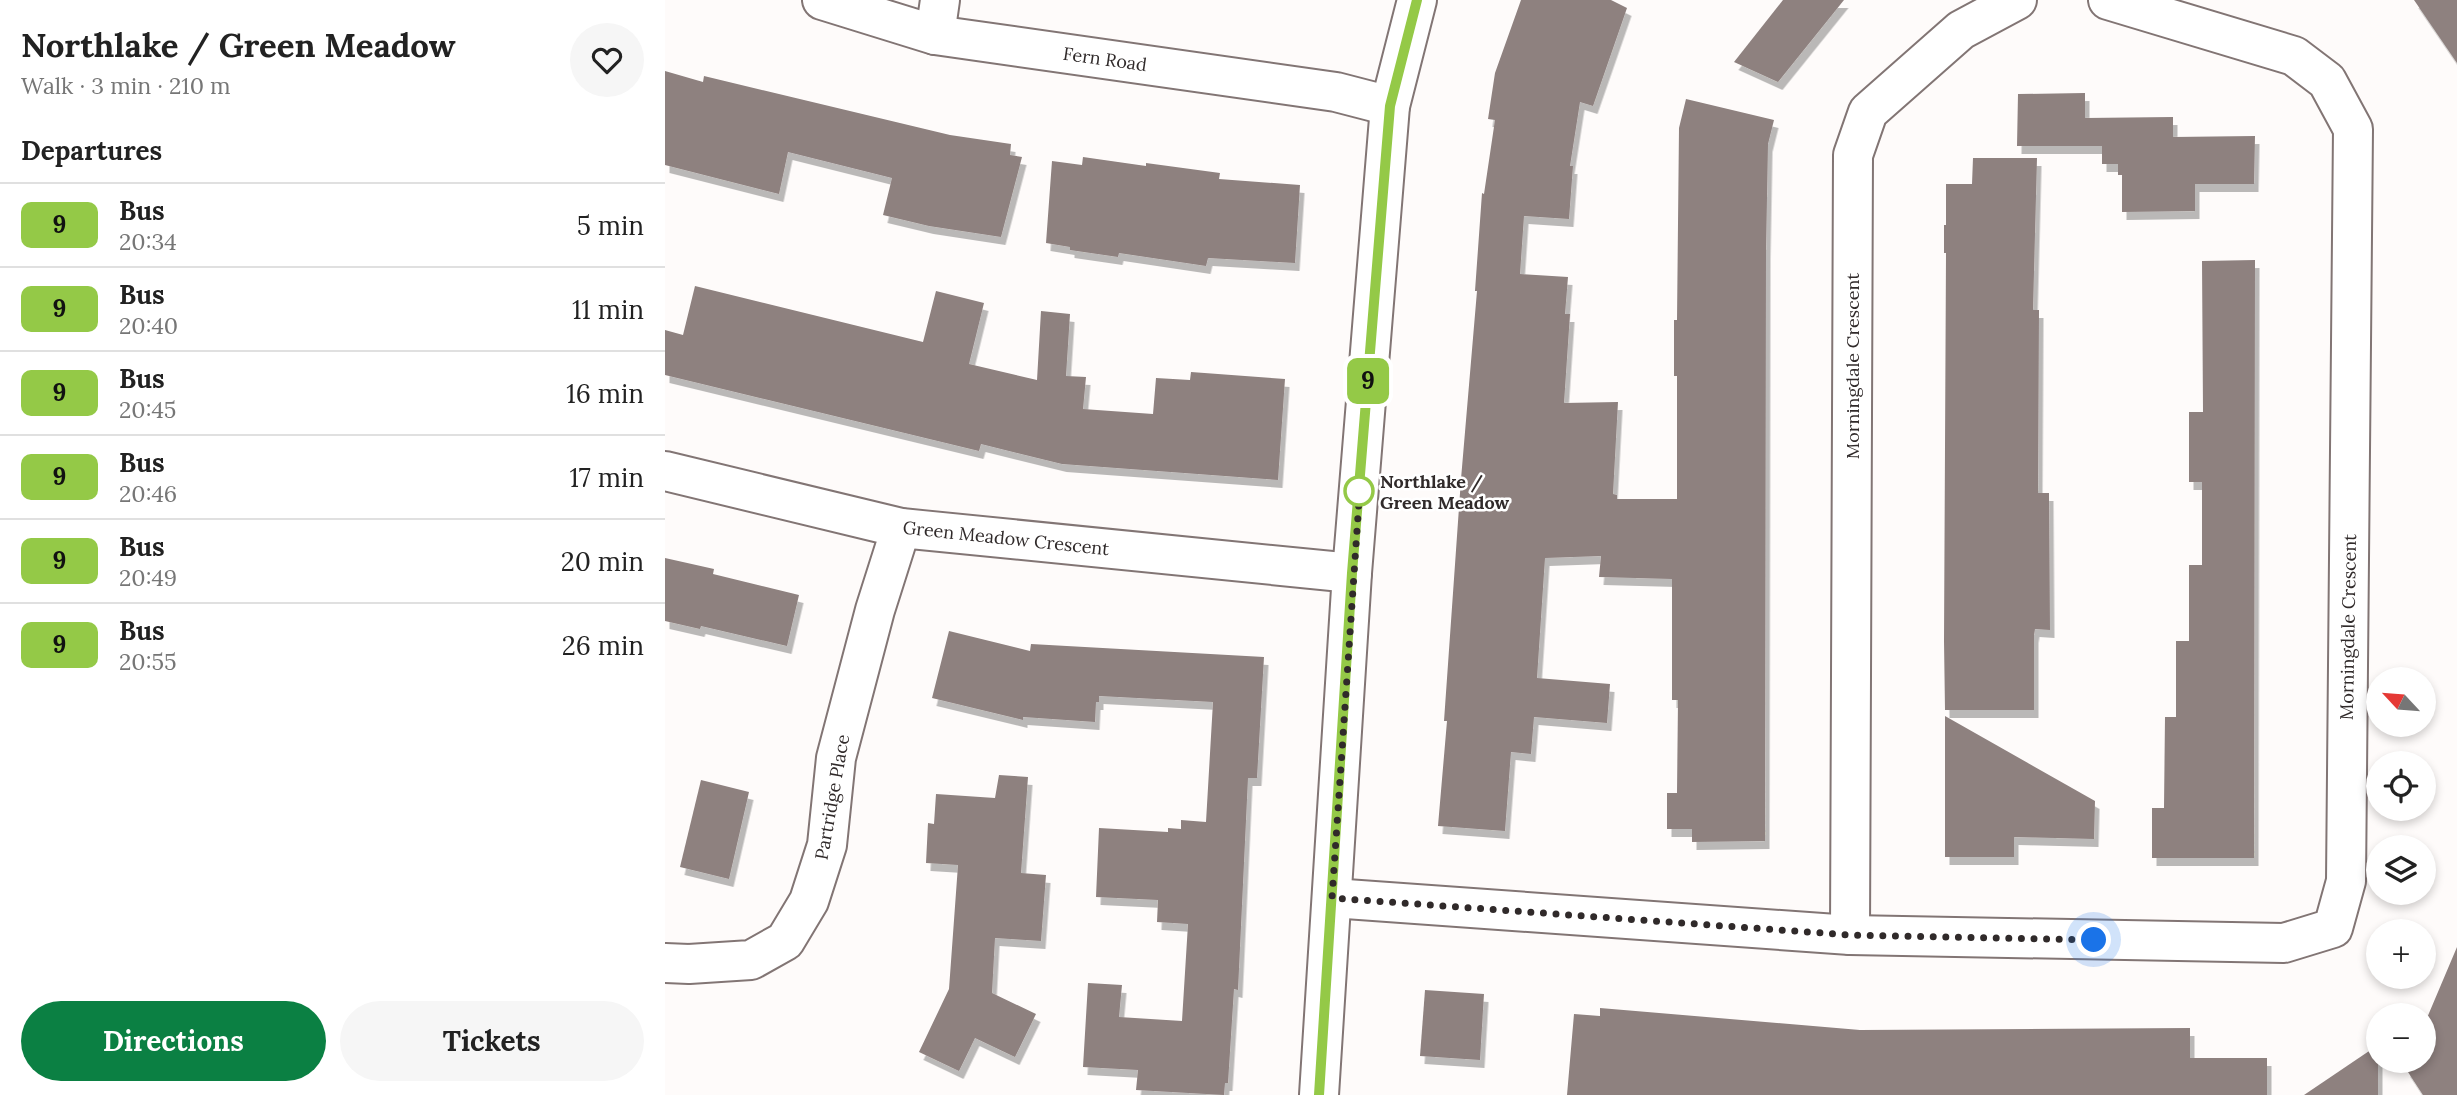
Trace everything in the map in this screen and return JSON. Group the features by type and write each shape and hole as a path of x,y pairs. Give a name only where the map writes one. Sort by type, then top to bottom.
{"street":[{"name":"Fern Road","path":"822,0 937,17 1336,92 1390,106"},
{"path":"1319,1095 1352,573 1390,106 1417,0"},
{"name":"Morningdale Crescent","path":"1850,935 1853,155 1868,112 1961,30 2017,0"},
{"name":"Morningdale Crescent","path":"1332,898 1850,935 2284,943 2333,928 2346,881 2353,129 2327,81 2294,56 2108,0"},
{"name":"Green Meadow Crescent","path":"665,471 901,528 1352,573"},
{"name":"Partridge Place","path":"665,963 751,960 785,941 809,901 827,845 836,758 875,610 901,528"}],"building":[{"path":"1521,0 1611,0 1627,8 1593,106 1580,102 1570,166 1573,166 1569,219 1524,216 1520,274 1568,277 1565,314 1570,314 1564,403 1618,402 1613,494 1617,495 1617,499 1677,499 1674,320 1677,320 1679,128 1686,99 1774,120 1768,144 1766,251 1765,841 1692,842 1692,829 1667,829 1667,793 1677,793 1678,700 1672,700 1672,579 1599,577 1601,556 1545,558 1537,678 1610,684 1607,723 1534,717 1531,754 1511,752 1505,831 1438,826 1482,193 1484,194 1495,120 1488,119 1495,73"},
{"path":"1783,0 1844,0 1778,82 1734,62"},
{"path":"2414,0 2457,0 2457,63"},
{"path":"665,71 703,82 704,76 950,135 1011,144 1010,155 1022,157 1001,237 929,226 883,215 892,178 788,152 779,194 665,165"},
{"path":"2085,93 2085,118 2173,117 2173,137 2255,136 2254,184 2195,184 2195,211 2122,212 2122,175 2118,175 2118,164 2102,164 2102,146 2017,146 2018,94"},
{"path":"1083,157 1220,173 1219,179 1300,185 1295,263 1208,258 1206,266 1119,253 1118,257 1070,250 1070,247 1046,243 1052,161 1082,165"},
{"path":"1973,158 2037,158 2033,310 2039,310 2038,493 2049,493 2050,630 2035,629 2034,710 1945,710 1946,184 1972,184"},
{"path":"2255,260 2254,858 2152,858 2152,808 2164,808 2165,717 2176,717 2176,641 2189,641 2189,565 2202,565 2202,482 2189,482 2189,412 2203,412 2202,261"},
{"path":"695,286 923,342 936,291 984,303 969,364 1037,380 1041,311 1070,314 1066,376 1086,377 1083,409 1153,414 1156,378 1190,380 1191,372 1285,379 1278,480 1062,464 981,444 979,451 665,375 665,330 683,335"},
{"path":"665,558 714,569 713,574 799,595 787,646 701,626 700,629 665,621"},
{"path":"949,631 1030,651 1031,644 1264,657 1257,778 1248,778 1238,990 1234,989 1228,1083 1225,1083 1224,1095 1136,1090 1138,1070 1083,1067 1088,983 1122,985 1119,1017 1182,1021 1188,924 1157,922 1158,900 1096,897 1099,828 1168,832 1168,828 1181,829 1181,820 1206,822 1213,702 1099,696 1095,722 1023,717 1023,720 932,698"},
{"path":"1945,716 2095,801 2094,839 2014,837 2014,857 1945,857"},
{"path":"999,775 1028,777 1021,873 1046,875 1041,941 995,938 992,993 1036,1014 1015,1057 975,1038 959,1071 919,1052 949,989 958,865 926,863 928,823 934,824 936,794 995,798"},
{"path":"701,780 749,792 729,879 680,867"},
{"path":"2457,947 2457,1095 2423,1095 2409,1073 2436,1073 2436,1003 2433,1003"},
{"path":"1425,990 1484,994 1480,1060 1420,1056"},
{"path":"1600,1008 1860,1030 2190,1028 2190,1058 2267,1058 2267,1095 1567,1095 1574,1014 1600,1016"},
{"path":"2366,1053 2366,1073 2378,1073 2378,1095 2304,1095"}],"bus line":[{"name":"9","path":"1319,1095 1352,573 1390,106 1417,0"}],"place":[{"name":"Northlake / Green Meadow","path":"1359,491"}],"route":[{"path":"1359,491 1360,486 1332,898 1850,935 2094,940"}]}
